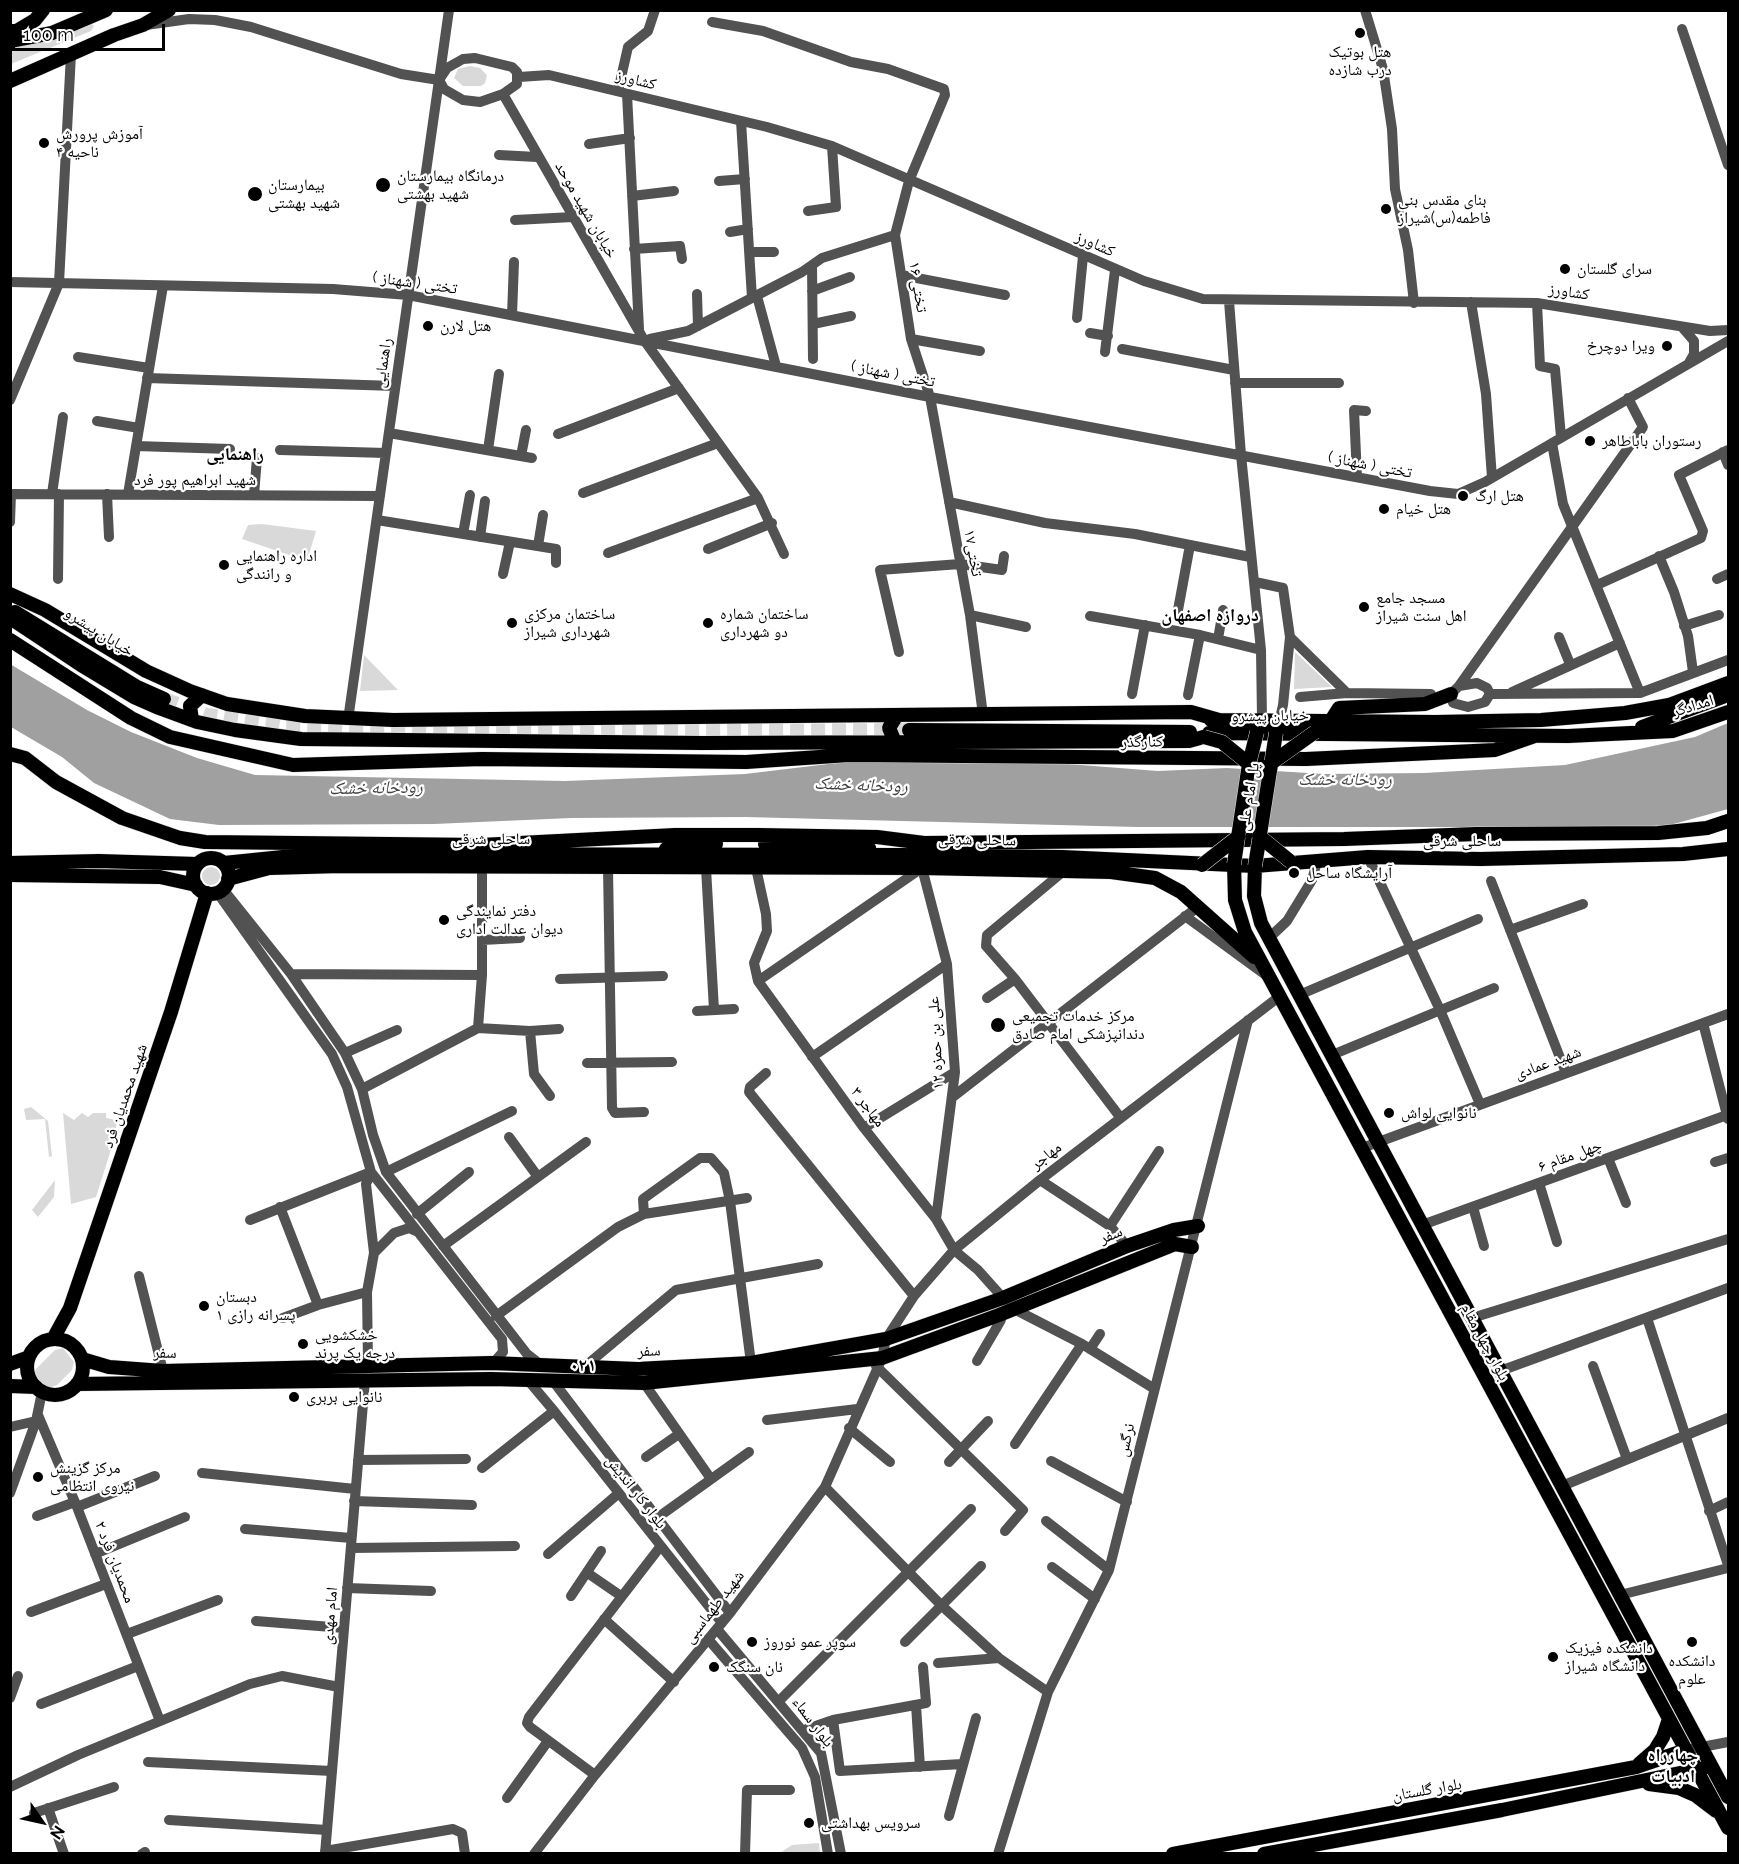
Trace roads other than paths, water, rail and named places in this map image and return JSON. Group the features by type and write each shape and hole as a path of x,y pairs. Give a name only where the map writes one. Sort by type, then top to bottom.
{"main road":[{"path":"10,35 35,20 43,10"},
{"path":"10,41 52,33 106,10 114,35"},
{"path":"10,81 142,25 169,10"},
{"path":"10,594 45,610 146,671 174,693 184,705 176,714"},
{"name":"خیابان پیشرو","path":"10,599 72,633 132,672 174,693"},
{"name":"خیابان پیشرو","path":"10,609 40,625 137,687 174,693"},
{"path":"10,618 134,697 192,720 235,730 301,739 506,742 896,742 1189,741 1204,737 1219,726 1191,712 982,715 905,723 889,728 896,742"},
{"path":"10,640 131,718 170,736 292,765 482,759 746,762"},
{"name":"خیابان پیشرو","path":"905,723 1278,726 1332,719 1436,722 1541,720 1625,713 1669,705 1728,683"},
{"path":"1332,719 1339,708 1425,704 1455,690"},
{"path":"174,693 202,695 264,712 348,720 878,715 905,723"},
{"path":"192,720 190,706 202,695"},
{"path":"1631,731 1728,695"},
{"name":"امدادگر","path":"1631,731 1673,730 1728,712"},
{"path":"878,715 883,728 879,742"},
{"name":"پل امام علی","path":"1234,864 1249,764 1259,726"},
{"name":"خیابان پیشرو","path":"1278,726 1315,732 1535,736 1631,731"},
{"name":"پل امام علی","path":"1255,866 1278,726"},
{"path":"1270,764 1315,732"},
{"name":"کنارگذر","path":"746,762 849,755 1306,759 1495,750 1535,736"},
{"path":"1204,737 1222,742 1249,764"},
{"path":"506,742 530,750 711,754 746,762"},
{"path":"10,754 25,758 56,782 122,818 180,838 205,842 481,845 675,835 877,837 924,843 1344,839 1476,834 1658,833 1707,828 1728,821"},
{"path":"1202,865 1239,836"},
{"path":"1259,836 1291,862"},
{"path":"635,856 707,843 890,849 924,843"},
{"name":"ساحلی شرقی","path":"197,864 213,858 224,863 312,854 1062,857 1255,866 1368,857 1504,858 1683,854 1728,849"},
{"path":"10,863 99,861 197,864"},
{"path":"214,888 224,863"},
{"name":"شهید محمدیان فرد","path":"70,1308 214,888 193,874 197,864"},
{"name":"بلوار چهل مقام","path":"1234,864 1235,900 1245,932 1728,1828"},
{"name":"بلوار چهل مقام","path":"1255,866 1254,896 1261,923 1269,939 1728,1797"},
{"name":"ساحلی شرقی","path":"10,875 160,877 214,888 269,868 921,868 1134,873 1155,878 1181,891 1263,966"},
{"name":"سفر","path":"82,1359 109,1367 163,1371 368,1364 493,1363 637,1369 751,1363 886,1339 1003,1298 1127,1246 1174,1230 1198,1226"},
{"path":"1174,1230 1175,1244 1192,1247"},
{"name":"سفر","path":"77,1384 526,1379 644,1383 879,1362 1175,1244"},
{"path":"1439,1292 1454,1284"},
{"path":"53,1339 70,1308"},
{"path":"10,1386 39,1389 57,1395 77,1384 82,1372 82,1359 71,1344 70,1308"},
{"path":"10,1364 29,1357 39,1344 53,1339 71,1344"},
{"path":"29,1357 29,1376 39,1389"},
{"path":"1636,1767 1655,1750 1663,1737 1669,1719"},
{"name":"بلوار گلستان","path":"1173,1854 1636,1767 1686,1750"},
{"name":"بلوار گلستان","path":"1264,1854 1641,1783 1712,1766"},
{"path":"1641,1783 1679,1788 1695,1795 1721,1815"},
{"path":"1498,1794 1502,1810"},
{"path":"1355,1819 1360,1836"}],"street":[{"name":"راهنمایی","path":"348,720 449,10"},
{"path":"655,10 648,31 628,47 623,92 630,138 634,249 642,336 688,331 755,297 822,258 895,235"},
{"path":"1365,10 1383,69 1393,140 1396,196 1408,250 1414,303"},
{"path":"142,25 189,19 215,20 251,27 400,74 440,80"},
{"name":"تختی ۱۶","path":"712,22 763,31 851,62 888,69 944,89 945,95 909,181 895,235 911,339 930,397"},
{"path":"1682,30 1728,165"},
{"path":"10,400 59,284 71,54"},
{"path":"475,58 504,63 517,72 519,77 517,84 503,94 489,100 470,102 444,89 440,80 447,68 454,62 475,58"},
{"name":"کشاورز","path":"519,77 549,75 741,121 832,146 1115,270 1185,296 1228,301 1536,303 1710,332 1728,330"},
{"name":"خیابان شهید موحد","path":"503,94 537,157 642,336 758,498 772,523 784,555"},
{"path":"741,121 755,297 776,366"},
{"path":"589,144 630,138"},
{"path":"808,211 836,207 832,146"},
{"path":"499,155 537,157"},
{"path":"719,181 745,178"},
{"path":"632,196 674,190"},
{"path":"515,220 573,217"},
{"path":"730,232 748,229"},
{"path":"634,249 680,246 682,259"},
{"path":"750,252 774,252"},
{"path":"1077,318 1083,256"},
{"path":"512,315 514,262"},
{"path":"812,265 813,359"},
{"path":"1105,352 1115,270"},
{"path":"901,275 1005,295"},
{"path":"812,291 850,277"},
{"name":"تختی ( شهناز )","path":"10,282 333,289 408,295 642,336 930,397 1430,491 1458,494 1492,478 1728,341"},
{"path":"128,494 163,286"},
{"path":"697,294 698,326"},
{"path":"1228,301 1240,455 1261,650 1259,726"},
{"path":"1471,303 1486,394 1492,478"},
{"path":"1536,303 1540,366 1555,369 1557,440 1563,504 1640,693"},
{"path":"813,324 851,316"},
{"path":"1682,327 1694,341 1694,354 1689,363"},
{"path":"1090,333 1107,336"},
{"path":"911,339 980,351"},
{"path":"1122,349 1234,370"},
{"path":"78,357 148,373 395,386"},
{"path":"488,450 499,374"},
{"path":"1235,383 1338,383"},
{"path":"558,434 679,388"},
{"name":"تختی۱۷","path":"930,397 970,615 982,715"},
{"path":"1490,694 1485,702 1468,707 1453,703 1455,690 1643,428 1628,398"},
{"path":"1357,477 1354,410 1366,411"},
{"path":"58,579 55,494 63,417"},
{"path":"97,421 139,428"},
{"path":"389,433 526,457 526,430"},
{"path":"583,494 718,444"},
{"path":"136,446 230,449"},
{"path":"280,450 386,453"},
{"path":"1597,585 1701,538 1703,531 1679,475 1726,451 1728,465"},
{"path":"254,495 257,458"},
{"path":"10,522 11,494"},
{"name":"شهید ابراهیم پور فرد","path":"11,494 380,496"},
{"path":"107,494 109,537"},
{"path":"463,534 470,495"},
{"path":"608,553 758,498"},
{"path":"480,537 485,501"},
{"path":"949,502 1045,523 1135,534 1250,557"},
{"path":"538,546 543,515"},
{"path":"377,520 556,549 556,563"},
{"path":"708,549 772,523"},
{"path":"503,574 510,542"},
{"path":"1178,610 1190,545"},
{"path":"899,652 880,570 960,564 1002,570 1004,556"},
{"path":"1659,556 1674,592 1684,626 1693,661 1693,672"},
{"path":"1717,579 1728,574"},
{"path":"1255,582 1283,588 1290,637 1278,726"},
{"path":"1218,639 1223,610"},
{"path":"970,615 1026,627"},
{"path":"1684,626 1719,615"},
{"path":"1090,616 1200,635 1261,650"},
{"path":"1132,694 1145,625"},
{"path":"1188,695 1200,635"},
{"path":"1290,637 1347,693"},
{"path":"1559,637 1570,664"},
{"path":"1509,694 1620,643"},
{"path":"1490,694 1640,693 1728,660"},
{"path":"1455,690 1477,683 1487,688 1490,694"},
{"path":"1300,697 1347,693 1431,694"},
{"path":"1368,857 1440,1010 1480,1104"},
{"path":"1269,939 1287,921 1312,880 1317,862"},
{"path":"608,868 612,1111 644,1112"},
{"path":"706,868 714,1010"},
{"path":"756,868 766,914 767,931 754,963 758,981 921,868"},
{"name":"۱۲ علی بن حمزه","path":"921,868 947,964 955,1072 954,1096 936,1219"},
{"path":"478,1028 482,975 482,869"},
{"path":"1066,870 987,935 986,946 1015,979 1120,1117"},
{"path":"1491,881 1566,1072"},
{"path":"214,888 291,974 345,1053 362,1089 373,1135 386,1172 496,1316 527,1354 542,1365"},
{"path":"214,888 332,1054 350,1095 371,1172 502,1339 503,1352 493,1363"},
{"path":"1510,930 1583,904"},
{"path":"954,1096 1199,906"},
{"path":"1185,916 1270,979"},
{"path":"1299,995 1478,919"},
{"path":"482,940 520,938"},
{"path":"812,1057 947,964"},
{"path":"291,974 482,975"},
{"path":"560,979 663,976"},
{"path":"987,998 1015,979"},
{"name":"۳ مهاجر","path":"758,981 864,1128 936,1219 954,1250"},
{"path":"1332,1055 1494,988"},
{"name":"مهاجر","path":"886,1339 914,1296 954,1250 1120,1117 1280,996"},
{"path":"697,1011 734,1009"},
{"name":"شهید عمادی","path":"1362,1148 1728,1014"},
{"name":"نرگس","path":"998,1854 1048,1692 1109,1570 1153,1388 1198,1226 1248,1020"},
{"path":"1703,1023 1728,1117"},
{"path":"362,1089 478,1028 559,1029"},
{"path":"345,1053 397,1030"},
{"path":"530,1030 534,1074 549,1096"},
{"path":"587,1064 672,1062"},
{"path":"864,1128 955,1072"},
{"path":"766,1073 748,1089 914,1296"},
{"path":"386,1172 512,1111"},
{"name":"چهل مقام ۶","path":"1422,1225 1728,1117"},
{"path":"509,1137 538,1177"},
{"path":"443,1246 586,1142"},
{"path":"1110,1226 1160,1151"},
{"path":"644,1214 643,1199 700,1158 706,1156 724,1173 741,1277 751,1363"},
{"path":"1608,1158 1626,1203"},
{"path":"1715,1162 1728,1158"},
{"path":"250,1220 371,1172"},
{"path":"368,1364 367,1293 374,1253 366,1184 371,1172"},
{"path":"417,1214 470,1172"},
{"path":"1040,1180 1110,1226 1127,1246"},
{"path":"1539,1183 1557,1242"},
{"path":"496,1316 618,1227 644,1214 747,1198"},
{"path":"1473,1207 1484,1246"},
{"path":"280,1208 318,1305"},
{"path":"374,1253 394,1233 409,1228 418,1232"},
{"path":"1472,1318 1728,1239"},
{"path":"954,1250 978,1270 1003,1298"},
{"path":"583,1368 670,1293 741,1277 818,1264"},
{"path":"138,1276 163,1371"},
{"path":"1500,1371 1728,1288"},
{"path":"283,1317 318,1305 367,1293"},
{"path":"1014,1309 1086,1346 1153,1388"},
{"path":"977,1361 1001,1320 999,1316"},
{"path":"1620,1595 1728,1567 1647,1318"},
{"path":"1015,1444 1086,1346 1100,1334"},
{"name":"شهید طهماسبی","path":"534,1854 595,1775 720,1626 825,1487 857,1408 879,1362 886,1339"},
{"path":"879,1362 961,1450 1023,1510 1005,1532"},
{"path":"1593,1366 1627,1459"},
{"name":"بلوار کار اندیش","path":"526,1379 555,1410 720,1626"},
{"name":"امام مهدی","path":"325,1852 365,1380"},
{"name":"بلوار کار اندیش","path":"553,1381 730,1613"},
{"path":"644,1383 711,1479"},
{"path":"10,1493 38,1418 39,1389"},
{"path":"767,1420 857,1408"},
{"path":"482,1468 555,1410"},
{"path":"10,1427 38,1418"},
{"name":"۲ محمدیان فرد","path":"38,1418 76,1504 160,1721"},
{"path":"1562,1486 1728,1418"},
{"path":"949,1462 988,1421"},
{"path":"849,1428 890,1462"},
{"path":"646,1457 679,1434"},
{"path":"657,1518 749,1452"},
{"path":"358,1460 466,1459"},
{"path":"1051,1461 1127,1502"},
{"path":"202,1473 355,1489"},
{"path":"37,1516 155,1476"},
{"path":"825,1487 942,1605 999,1658 1048,1692"},
{"path":"548,1554 619,1493"},
{"path":"354,1501 472,1505"},
{"path":"1709,1511 1728,1502"},
{"path":"779,1701 971,1509"},
{"path":"95,1554 184,1518"},
{"path":"1047,1521 1109,1570"},
{"path":"245,1529 351,1543 515,1546"},
{"path":"595,1775 527,1723 660,1547"},
{"path":"572,1596 589,1574 601,1551"},
{"path":"906,1642 981,1566"},
{"path":"1052,1567 1095,1599"},
{"path":"589,1574 621,1596"},
{"path":"31,1612 106,1584"},
{"path":"347,1588 431,1591"},
{"path":"127,1634 218,1600"},
{"path":"604,1619 674,1682"},
{"path":"256,1621 344,1628"},
{"name":"بلوار سماء","path":"720,1626 821,1753 841,1854"},
{"name":"بلوار سماء","path":"708,1639 802,1748 815,1777 828,1854"},
{"path":"938,1663 999,1658"},
{"path":"41,1704 138,1666"},
{"path":"804,1730 833,1720 926,1703 923,1667"},
{"path":"10,1698 18,1676"},
{"path":"10,1787 78,1755 250,1684 282,1676 339,1687"},
{"path":"916,1705 920,1767"},
{"path":"949,1816 976,1718"},
{"path":"833,1720 840,1771 962,1764"},
{"path":"507,1798 549,1741"},
{"path":"1686,1750 1728,1742"},
{"path":"148,1762 332,1771"},
{"path":"34,1813 114,1786"},
{"path":"745,1854 747,1790 790,1790"},
{"path":"48,1808 64,1854"},
{"path":"169,1820 327,1830"},
{"path":"325,1852 458,1829 462,1833 465,1854"}],"water":[{"name":"رودخانه خشک","path":"10,664 87,710 131,732 197,758 255,775 565,781 745,774 845,762 908,760 1055,763 1158,771 1227,768 1324,774 1424,773 1565,765 1695,737 1728,723 1728,809 1670,825 1634,827 1137,827 745,817 571,818 434,824 219,825 170,819 94,783 62,757 11,727"}],"tunnel":[{"path":"164,699 207,715 285,727 475,732 909,730"}],"place":[{"name":"هتل بوتیک درب شازده","path":"1360,33"},
{"name":"آموزش پرورش ناحیه ۴","path":"44,143"},
{"name":"درمانگاه بیمارستان شهید بهشتی","path":"383,185"},
{"name":"بیمارستان شهید بهشتی","path":"255,194"},
{"name":"بنای مقدس بنی فاطمه(س)شیراز","path":"1386,209"},
{"name":"سرای گلستان","path":"1565,269"},
{"name":"هتل لارن","path":"428,326"},
{"name":"ویرا دوچرخ","path":"1667,346"},
{"name":"رستوران باباطاهر","path":"1590,441"},
{"name":"هتل ارگ","path":"1463,496"},
{"name":"هتل خیام","path":"1384,509"},
{"name":"اداره راهنمایی و رانندگی","path":"224,565"},
{"name":"مسجد جامع اهل سنت شیراز","path":"1364,607"},
{"name":"ساختمان مرکزی شهرداری شیراز","path":"512,623"},
{"name":"ساختمان شماره دو شهرداری","path":"708,623"},
{"name":"آرایشگاه ساحل","path":"1294,873"},
{"name":"دفتر نمایندگی دیوان عدالت اداری","path":"444,920"},
{"name":"مرکز خدمات تجمیعی دندانپزشکی امام صادق","path":"998,1025"},
{"name":"نانوایی لواش","path":"1389,1113"},
{"name":"دبستان پسرانه رازی ۱","path":"204,1306"},
{"name":"خشکشویی درجه یک پرند","path":"303,1344"},
{"name":"نانوایی بربری","path":"294,1397"},
{"name":"مرکز گزینش نیروی انتظامی","path":"38,1477"},
{"name":"سوپر عمو نوروز","path":"752,1642"},
{"name":"دانشکده علوم","path":"1692,1642"},
{"name":"دانشکده فیزیک دانشگاه شیراز","path":"1553,1657"},
{"name":"نان سنگک","path":"714,1667"},
{"name":"سرویس بهداشتی","path":"809,1823"}],"district":[{"name":"راهنمایی","path":"235,455"},
{"name":"دروازه اصفهان","path":"1210,616"},
{"name":"۰۲۱","path":"583,1366"},
{"name":"چهارراه ادبیات","path":"1673,1766"}]}
